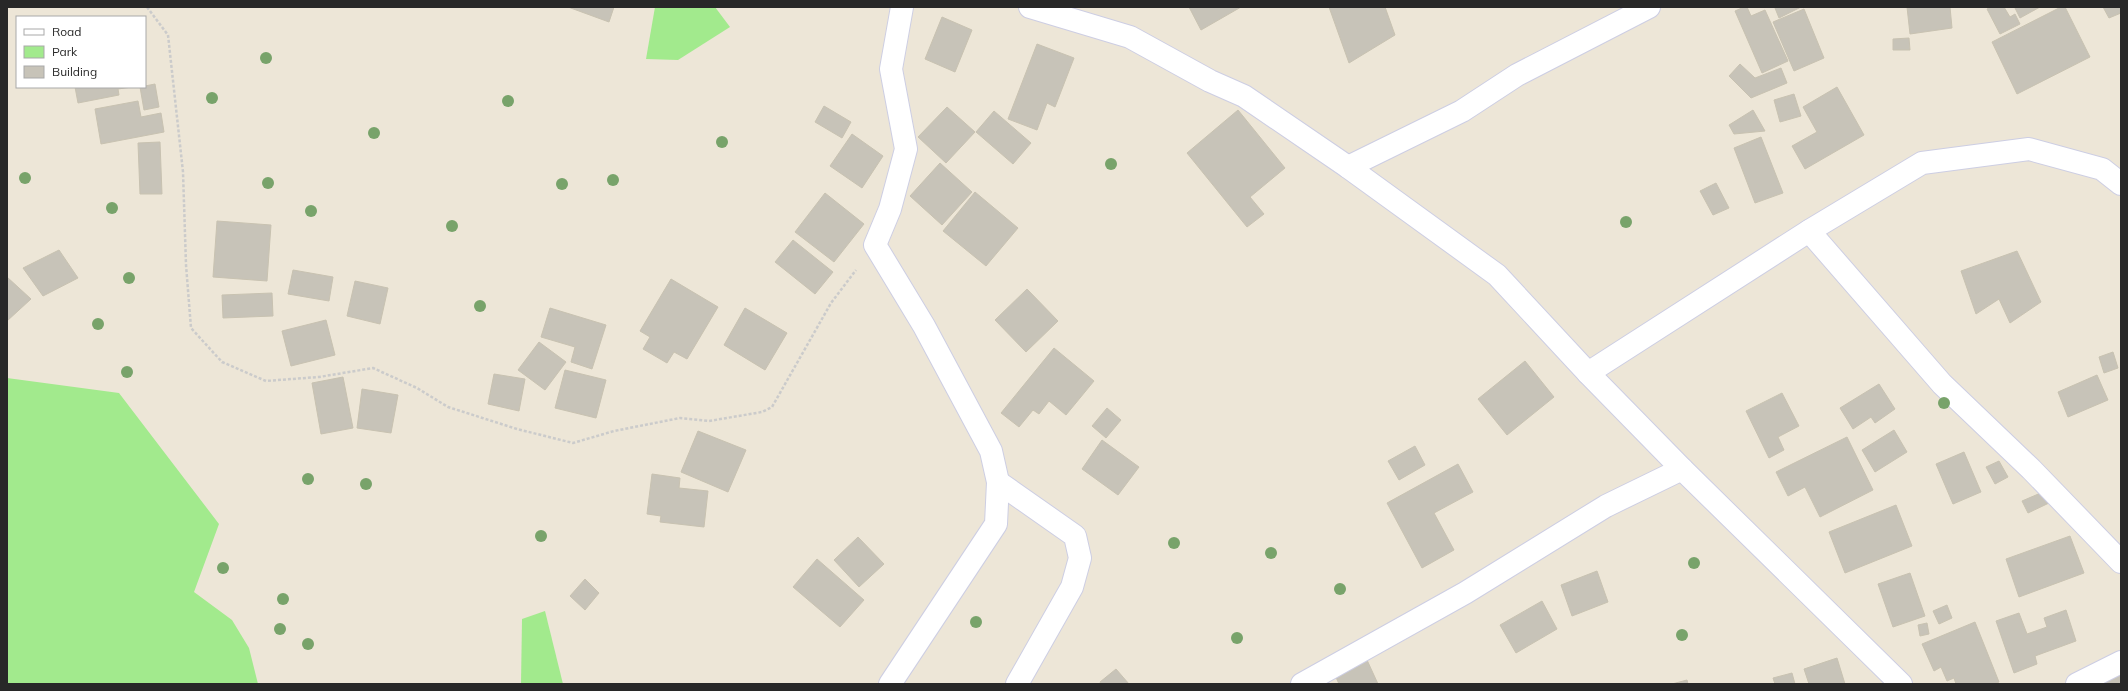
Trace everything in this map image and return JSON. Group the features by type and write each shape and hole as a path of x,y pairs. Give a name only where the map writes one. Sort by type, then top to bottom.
{"street":[{"path":"890,684 996,524 998,482 991,451 924,326 875,245 890,209 906,149 891,69 902,7"},
{"path":"1030,7 1130,37 1210,81 1244,96 1348,167 1496,275 1588,373 1682,469 1901,684"},
{"path":"1348,167 1462,111 1517,75 1649,7"},
{"path":"1588,373 1809,231 1922,163 2029,149 2102,169 2121,184"},
{"path":"1809,231 1942,384 2031,469 2121,562"},
{"path":"1302,684 1465,593 1606,506 1682,469"},
{"path":"998,482 1075,536 1080,558 1072,587 1018,684"},
{"path":"2077,684 2092,675 2121,662"}],"path":[{"path":"147,7 168,35 183,172 186,265 191,328 222,362 266,381 319,377 373,368 417,388 448,407 517,429 572,443 614,431 680,418 709,421 762,412 772,407 831,303 875,245"}],"green space":[{"path":"655,7 715,7 730,27 678,60 646,59"},
{"path":"7,378 119,393 219,524 194,592 232,620 249,648 258,684 7,684"},
{"path":"545,611 563,684 521,684 522,619"}],"building":[{"path":"568,7 614,7 609,22"},
{"path":"1189,7 1241,7 1201,30"},
{"path":"1329,7 1385,7 1395,35 1349,63"},
{"path":"1747,7 1751,16 1765,10 1788,61 1762,73 1735,11"},
{"path":"1801,7 1779,18 1775,8"},
{"path":"1907,7 1950,7 1952,28 1910,34"},
{"path":"1991,7 2004,7 2010,17 2015,14 2020,24 2000,34 1987,9"},
{"path":"2040,7 2020,18 2015,8"},
{"path":"2061,7 2065,7 2090,57 2017,94 1992,42"},
{"path":"2103,7 2121,7 2121,13 2109,18"},
{"path":"1804,9 1824,58 1794,71 1773,22"},
{"path":"942,17 972,30 955,72 925,59"},
{"path":"1909,38 1910,50 1893,50 1893,39"},
{"path":"1037,44 1074,58 1055,107 1047,103 1037,130 1008,119"},
{"path":"1740,64 1755,78 1781,68 1787,83 1751,98 1729,76"},
{"path":"155,84 159,107 144,110 140,88 146,88 146,86"},
{"path":"1837,87 1864,135 1805,169 1792,146 1817,132 1803,107"},
{"path":"75,88 125,88 118,89 119,95 78,103"},
{"path":"1794,94 1801,116 1780,122 1774,100"},
{"path":"138,101 141,117 161,113 164,132 101,144 95,109"},
{"path":"824,106 851,122 842,138 815,122"},
{"path":"947,107 975,132 946,163 918,137"},
{"path":"1238,110 1285,168 1250,197 1264,214 1247,227 1187,153"},
{"path":"1753,110 1765,131 1734,134 1729,125"},
{"path":"994,111 1031,143 1013,164 976,132"},
{"path":"852,134 883,156 862,188 830,166"},
{"path":"1761,137 1783,193 1755,203 1734,148"},
{"path":"160,142 162,194 140,194 138,143"},
{"path":"940,163 972,192 942,225 910,196"},
{"path":"1716,183 1729,208 1713,215 1700,191"},
{"path":"975,192 1018,228 986,266 943,231"},
{"path":"825,193 864,224 834,262 795,232"},
{"path":"217,221 271,225 267,281 213,277"},
{"path":"793,240 833,272 815,294 775,262"},
{"path":"59,250 78,278 43,296 23,268"},
{"path":"2017,251 2041,302 2010,323 1999,299 1976,314 1961,271"},
{"path":"293,270 333,277 329,301 288,294"},
{"path":"7,277 31,299 7,321"},
{"path":"671,279 718,307 687,359 674,352 667,363 643,349 650,337 640,331"},
{"path":"355,281 388,288 380,324 347,316"},
{"path":"1027,289 1058,321 1026,352 995,320"},
{"path":"272,293 273,316 223,318 222,295"},
{"path":"550,308 606,325 592,369 571,362 575,347 541,337"},
{"path":"745,308 787,333 765,370 724,345"},
{"path":"326,320 335,355 291,366 282,331"},
{"path":"539,342 566,362 545,390 518,370"},
{"path":"1054,348 1094,381 1066,415 1049,401 1039,414 1033,410 1019,427 1001,413"},
{"path":"2113,352 2118,368 2104,373 2099,357"},
{"path":"1525,361 1554,397 1507,435 1478,399"},
{"path":"565,370 606,380 596,418 555,408"},
{"path":"494,374 525,379 519,411 488,404"},
{"path":"2097,375 2108,400 2068,417 2058,392"},
{"path":"343,377 353,428 321,434 312,383"},
{"path":"1879,384 1895,409 1875,423 1871,417 1853,429 1840,408"},
{"path":"362,389 398,395 391,433 357,428"},
{"path":"1782,393 1799,426 1778,437 1784,450 1769,458 1746,411"},
{"path":"1107,408 1121,420 1106,438 1092,426"},
{"path":"1894,430 1907,452 1875,472 1862,450"},
{"path":"698,431 746,450 728,492 681,472"},
{"path":"1847,437 1873,490 1820,517 1805,487 1788,496 1776,472"},
{"path":"1102,440 1139,467 1118,495 1082,469"},
{"path":"1415,446 1425,465 1399,480 1388,461"},
{"path":"1964,452 1981,492 1953,504 1936,464"},
{"path":"1999,461 2008,477 1995,484 1986,467"},
{"path":"1458,464 1473,492 1434,513 1454,550 1422,568 1387,503"},
{"path":"652,474 680,478 679,488 708,491 704,527 660,522 661,516 647,514"},
{"path":"2043,492 2049,503 2028,513 2022,501"},
{"path":"1896,505 1912,546 1845,573 1829,532"},
{"path":"2070,536 2084,573 2019,597 2006,559"},
{"path":"858,537 884,564 859,587 834,560"},
{"path":"817,559 864,600 840,627 793,587"},
{"path":"1597,571 1608,602 1572,616 1561,585"},
{"path":"1910,573 1925,616 1893,627 1878,584"},
{"path":"585,579 599,593 585,610 570,596"},
{"path":"1542,601 1557,629 1516,653 1500,625"},
{"path":"1947,605 1952,618 1939,624 1933,611"},
{"path":"2066,610 2076,641 2035,656 2037,664 2014,673 1996,621 2019,613 2027,634 2047,627 2044,618"},
{"path":"1975,622 1999,682 1994,684 1956,684 1954,678 1947,681 1941,667 1934,671 1922,644"},
{"path":"1927,623 1929,634 1920,636 1918,625"},
{"path":"1837,658 1845,684 1809,684 1804,669"},
{"path":"1367,660 1378,684 1339,684 1335,675"},
{"path":"1116,669 1129,684 1101,684 1100,682"},
{"path":"1792,673 1795,684 1775,684 1773,678"},
{"path":"2121,673 2121,684 2102,684 2100,680"},
{"path":"1687,680 1688,684 1672,684"}]}
